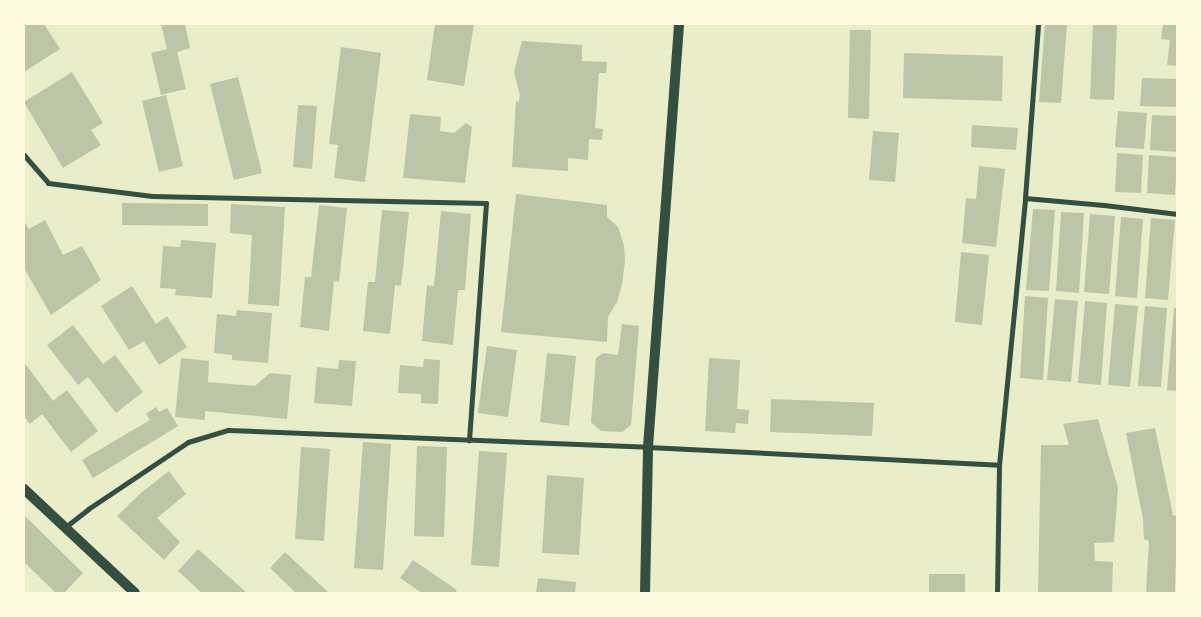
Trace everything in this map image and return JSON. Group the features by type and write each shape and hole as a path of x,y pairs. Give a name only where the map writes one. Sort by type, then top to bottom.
{"main road":[{"path":"645,593 648,447 679,24"},
{"path":"24,489 64,529 135,593"}],"street":[{"path":"997,593 999,465 1038,24"},
{"path":"24,155 48,183 152,196 486,203 469,440"},
{"path":"1024,198 1104,204 1177,214"},
{"path":"64,529 88,509 188,442 212,433 228,430 648,447 999,465"}],"building":[{"path":"24,24 44,24 60,49 24,72"},
{"path":"161,24 185,24 190,48 177,52 186,89 161,95 151,53 167,49"},
{"path":"435,24 474,24 464,86 427,80"},
{"path":"1045,24 1067,24 1061,103 1039,102"},
{"path":"1093,24 1117,24 1114,100 1090,99"},
{"path":"1163,24 1177,24 1177,66 1167,65 1170,40 1161,39"},
{"path":"850,30 871,30 869,119 848,118"},
{"path":"522,41 582,45 582,61 607,62 606,73 599,73 595,128 603,129 602,140 589,139 588,160 568,158 568,171 512,167 516,101 519,102 520,95 514,72"},
{"path":"341,47 381,53 365,182 334,178 338,145 329,144"},
{"path":"904,53 1003,56 1002,101 903,98"},
{"path":"72,72 103,123 91,130 101,145 63,168 24,102"},
{"path":"238,77 262,173 234,180 210,84"},
{"path":"1142,78 1177,79 1177,107 1140,106"},
{"path":"166,95 183,166 159,172 142,101"},
{"path":"298,105 317,106 312,169 293,167"},
{"path":"1118,111 1147,113 1144,149 1115,147"},
{"path":"410,114 441,117 440,131 454,133 466,123 472,127 465,183 403,178"},
{"path":"1152,115 1177,116 1177,152 1150,150"},
{"path":"972,125 1018,128 1016,150 971,147"},
{"path":"873,131 899,133 895,182 869,180"},
{"path":"1117,153 1143,155 1141,193 1115,192"},
{"path":"1149,155 1177,157 1175,195 1147,193"},
{"path":"979,166 1005,169 996,247 962,243 966,198 976,199"},
{"path":"516,194 607,205 607,217 618,227 624,245 625,261 617,302 608,317 607,342 501,332"},
{"path":"122,203 208,204 208,226 122,225"},
{"path":"231,204 285,207 279,306 248,304 252,235 230,233"},
{"path":"319,205 347,208 339,282 334,281 329,331 300,327 305,277 311,277"},
{"path":"1033,209 1055,210 1049,291 1026,290"},
{"path":"382,210 409,212 401,286 395,285 390,334 363,331 368,282 375,282"},
{"path":"441,211 471,214 465,290 458,290 453,345 422,341 427,285 434,286"},
{"path":"1061,212 1084,213 1079,293 1056,291"},
{"path":"1090,214 1115,216 1109,294 1084,292"},
{"path":"1121,217 1143,219 1137,298 1115,296"},
{"path":"1151,218 1175,220 1168,300 1145,298"},
{"path":"45,220 63,255 82,246 101,280 51,315 24,268 24,221 29,229"},
{"path":"181,240 216,243 212,298 175,295 176,289 160,288 163,246 180,247"},
{"path":"961,252 989,255 982,325 955,322"},
{"path":"132,286 156,324 167,316 187,347 159,365 144,341 129,350 101,306"},
{"path":"1025,296 1048,298 1043,380 1020,378"},
{"path":"1055,299 1078,301 1071,382 1047,380"},
{"path":"1085,301 1107,303 1101,385 1078,383"},
{"path":"1115,304 1138,306 1130,387 1108,385"},
{"path":"1145,306 1167,308 1161,387 1138,386"},
{"path":"1174,308 1177,308 1177,391 1167,390"},
{"path":"237,310 272,313 268,363 232,360 232,355 214,353 217,314 236,316"},
{"path":"622,324 639,326 631,425 622,432 601,431 591,422 596,358 603,353 618,355"},
{"path":"73,325 103,364 115,355 143,392 116,413 88,377 78,385 47,345"},
{"path":"487,346 517,350 508,417 478,413"},
{"path":"547,353 576,356 569,426 540,422"},
{"path":"181,358 209,361 208,382 255,386 270,373 291,375 287,419 205,411 205,420 175,417"},
{"path":"709,358 740,360 737,409 749,410 748,424 736,423 735,433 705,431"},
{"path":"424,359 440,360 438,404 421,403 421,394 398,393 400,365 423,367"},
{"path":"339,360 356,361 352,406 314,403 317,367 338,369"},
{"path":"24,362 53,401 67,390 98,431 71,452 42,414 30,424 24,416"},
{"path":"771,399 874,403 872,436 770,432"},
{"path":"156,407 159,412 167,408 178,426 93,478 82,460 150,420 146,414"},
{"path":"1098,419 1118,488 1114,542 1094,543 1095,561 1113,562 1112,593 1038,593 1041,445 1069,445 1063,424"},
{"path":"1155,428 1173,515 1177,516 1175,593 1146,593 1149,541 1144,539 1143,519 1126,433"},
{"path":"363,442 391,444 383,570 354,568"},
{"path":"417,446 447,447 444,537 414,536"},
{"path":"301,447 330,449 324,541 295,539"},
{"path":"479,451 507,453 499,567 471,565"},
{"path":"169,471 186,494 157,518 180,542 164,560 117,516 142,492"},
{"path":"547,475 584,478 579,555 542,553"},
{"path":"24,515 83,573 64,593 56,593 24,562"},
{"path":"198,549 247,593 202,593 178,571"},
{"path":"285,552 329,593 296,593 270,568"},
{"path":"413,560 457,590 455,593 422,593 400,578"},
{"path":"929,574 965,574 965,593 929,593"},
{"path":"538,578 576,582 575,593 536,593"}]}
